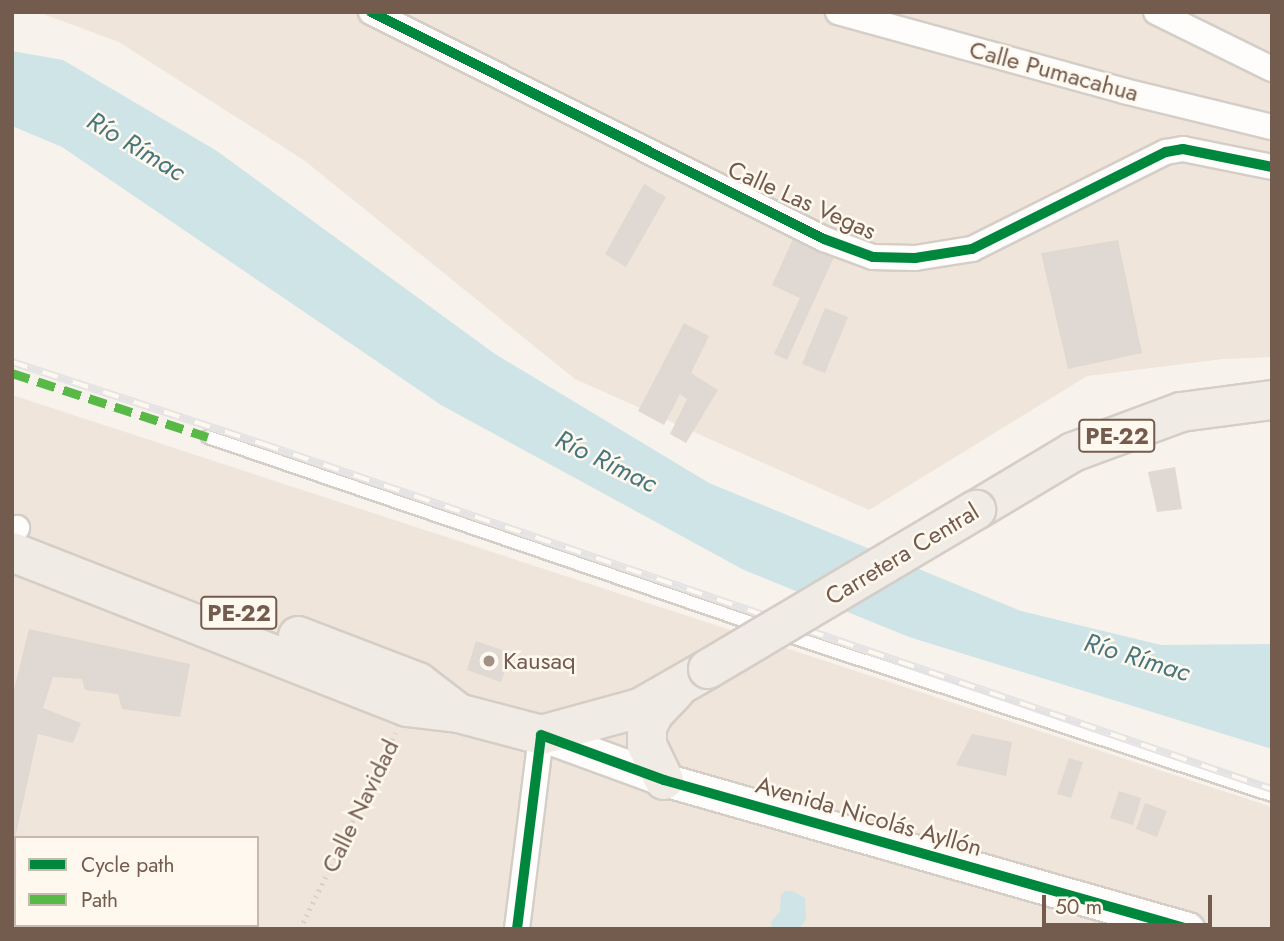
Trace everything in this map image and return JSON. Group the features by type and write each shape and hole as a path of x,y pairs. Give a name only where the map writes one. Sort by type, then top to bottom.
{"highway":[{"name":"Carretera Central","path":"541,734 617,717 692,678 1073,452 1181,412 1272,400"},
{"name":"Avenida Nicolás Ayllón","path":"14,535 458,713 541,734"},
{"path":"664,780 647,746 647,727 654,713 692,678"}],"street":[{"name":"Calle Las Vegas","path":"371,12 824,239 873,257 915,258 972,249 1166,152 1184,149 1272,167"},
{"name":"Calle Pumacahua","path":"838,12 1124,91 1272,127"},
{"path":"1156,12 1272,69"},
{"path":"517,929 541,734"},
{"name":"Avenida Nicolás Ayllón","path":"541,734 664,780 1188,929"}],"lane":[{"path":"208,436 727,615 1272,795"}],"shaded area":[{"path":"38,12 1272,12 1272,357 1223,359 1087,376 869,510 575,379 305,161 119,42"},
{"path":"12,395 1272,807 1272,929 12,929"}],"water":[{"name":"Río Rímac","path":"12,51 63,60 217,151 495,354 709,483 1021,611 1161,645 1272,644 1272,749 909,637 744,570 441,405 62,147 12,126"},
{"path":"793,891 805,898 806,919 800,929 772,929 771,922 780,911 781,894"}],"building":[{"path":"644,184 666,197 626,267 605,254"},
{"path":"793,239 834,257 787,360 774,354 800,298 772,285"},
{"path":"1118,240 1142,353 1068,369 1041,253"},
{"path":"825,308 848,317 825,373 802,364"},
{"path":"684,323 709,336 691,373 718,390 686,443 670,434 687,399 680,394 664,425 638,411"},
{"path":"1175,467 1182,509 1157,512 1148,472"},
{"path":"29,629 190,664 180,717 122,709 118,694 85,690 82,679 53,677 43,708 81,723 73,743 38,734 13,848 12,698"},
{"name":"Kausaq","path":"476,641 511,653 501,682 467,670"},
{"path":"972,734 1012,742 1006,776 956,765"},
{"path":"1069,758 1083,762 1071,798 1057,794"},
{"path":"1119,791 1141,798 1133,825 1110,818"},
{"path":"1145,803 1167,811 1157,837 1136,829"},
{"path":"12,878 14,918 12,918"}],"railway":[{"path":"12,362 263,444 1272,789"}],"marked path":[{"path":"12,373 208,437"}],"cycle path":[{"path":"371,12 824,239 873,257 915,258 972,249 1166,152 1183,149 1272,167"},
{"path":"517,929 541,735 664,780 1188,929"}],"place":[{"name":"Kausaq","path":"489,661"}]}
